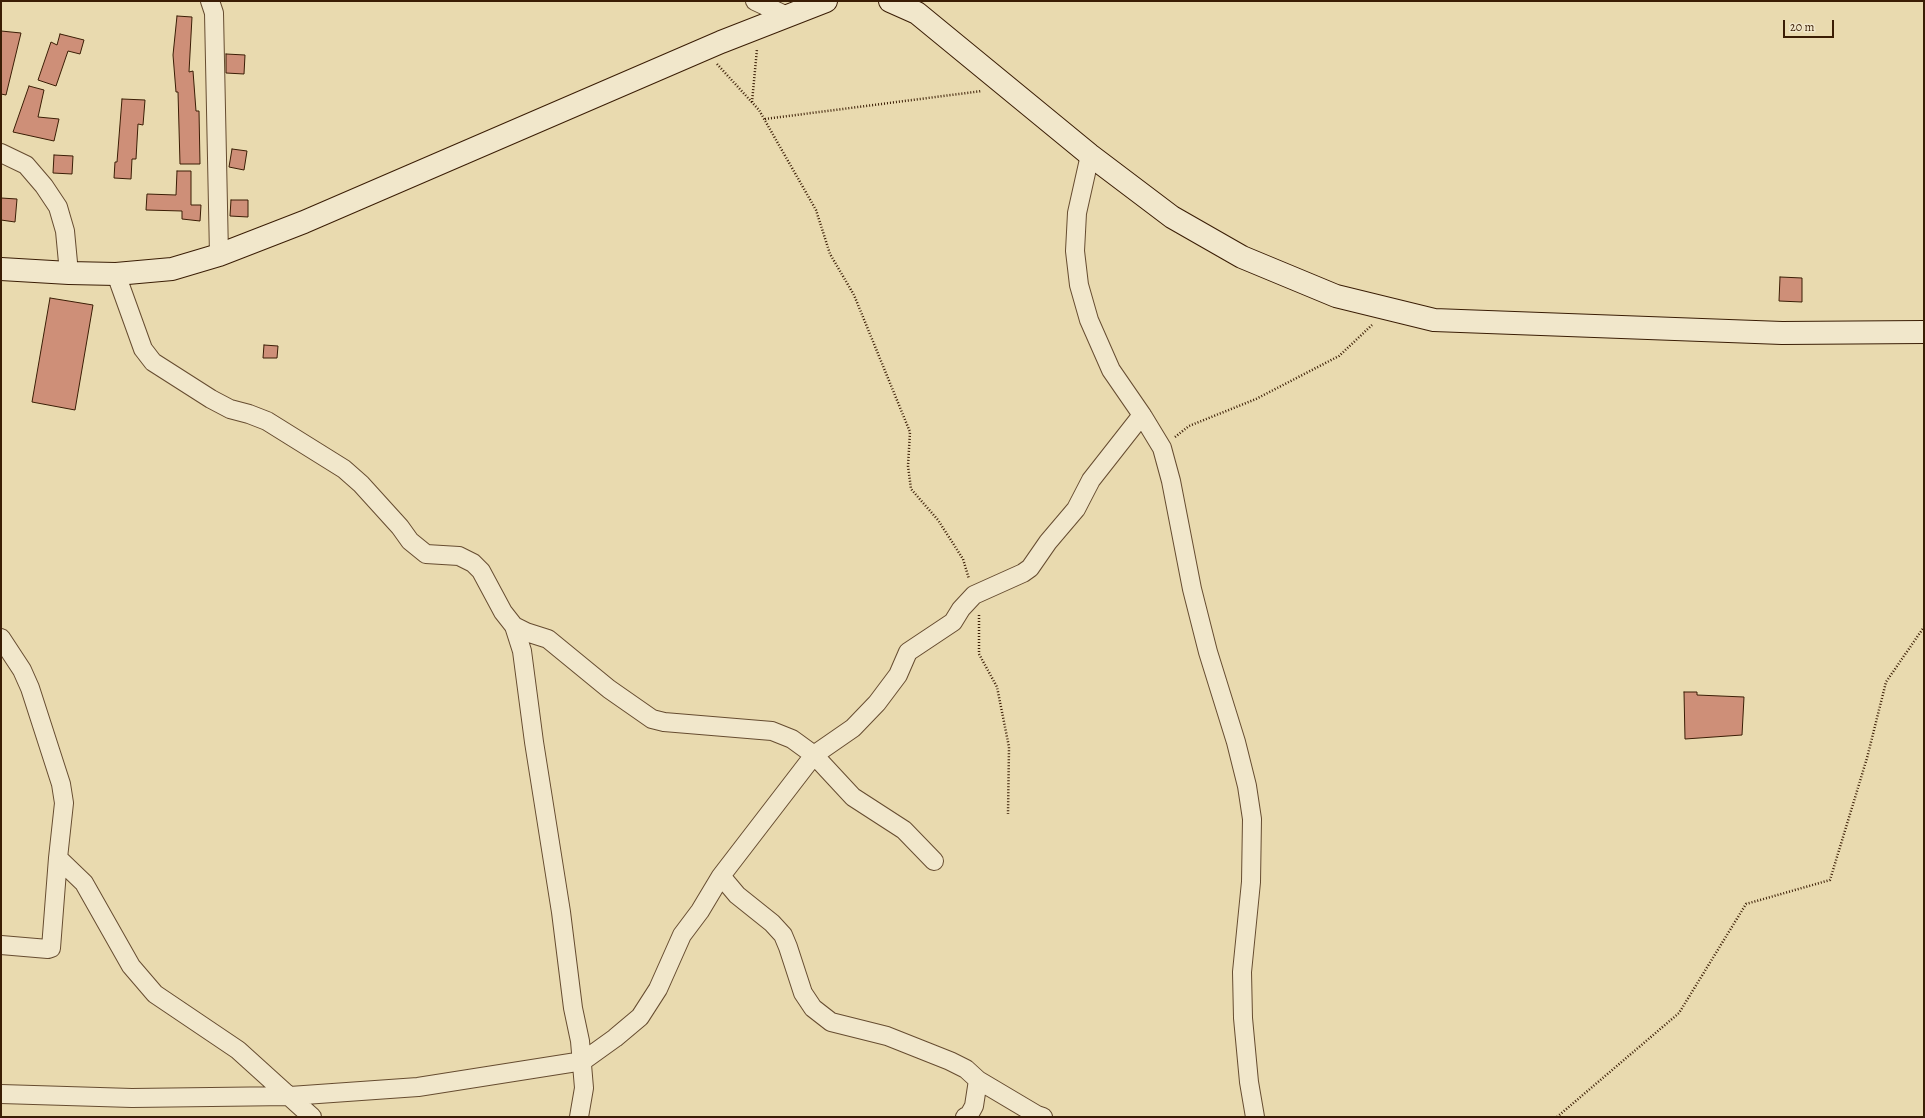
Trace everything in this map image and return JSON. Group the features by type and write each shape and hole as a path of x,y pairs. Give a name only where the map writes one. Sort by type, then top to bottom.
{"main road":[{"path":"1,269 116,274 172,269 219,255 304,222 705,50 826,1"},
{"path":"890,1 916,13 1090,155 1172,217 1242,257 1336,296 1434,320 1782,333 1924,332"}],"street":[{"path":"210,1 214,13 219,255"},
{"path":"755,1 787,16"},
{"path":"1,153 26,165 44,186 58,207 65,231 69,273"},
{"path":"1090,155 1077,213 1075,251 1079,285 1089,320 1111,370 1142,415 1162,448 1171,481 1192,589 1208,652 1236,742 1247,786 1252,819 1251,882 1242,972 1243,1010 1249,1082 1255,1117"},
{"path":"116,274 143,349 154,362 230,410 267,420 344,469 361,484 400,527 410,541 426,554 459,556 474,563 481,571 503,612 514,626 522,651 526,674 534,742 561,912 573,1008 583,1061 584,1088 579,1117"},
{"path":"1,1094 132,1098 290,1096 418,1087 583,1061 615,1038 640,1017 658,989 682,935 700,912 721,876 814,755 853,728 877,703 898,675 908,652 953,622 974,595 1023,573 1030,568 1048,542 1076,509 1090,480 1142,415"},
{"path":"514,626 526,632 548,639 609,689 652,719 664,722 772,731 792,739 814,755 853,797 904,830 934,861"},
{"path":"1,638 22,670 30,688 62,784 64,803 51,948 1,945"},
{"path":"58,858 84,883 131,966 155,994 238,1050 312,1117"},
{"path":"721,876 737,895 772,923 783,935 803,993 812,1008 832,1022 887,1036 950,1060 966,1069 978,1080 1037,1115 1043,1117"},
{"path":"965,1117 969,1115 974,1106 978,1080"}],"path":[{"path":"752,102 758,28"},
{"path":"705,50 752,102 765,119 816,210 830,254 854,294 910,432 908,466 910,489 938,520 963,559 980,618 979,654 997,687 1009,747 1008,814"},
{"path":"765,119 1008,88"},
{"path":"1162,448 1189,426 1256,399 1339,356 1387,309"},
{"path":"1557,1117 1679,1013 1746,904 1830,880 1867,758 1886,682 1924,627"}],"building":[{"path":"177,16 192,17 189,72 193,71 196,111 199,111 200,164 180,164 178,92 176,92 173,55"},
{"path":"1,31 21,33 6,95 1,94"},
{"path":"60,34 84,40 80,54 68,51 56,86 38,80 51,42 57,45"},
{"path":"226,54 245,55 244,74 226,73"},
{"path":"29,86 44,90 38,117 59,119 54,141 13,132"},
{"path":"122,99 145,100 143,125 138,124 136,159 132,159 131,179 114,178 115,162 117,162"},
{"path":"232,149 247,151 244,170 229,167"},
{"path":"54,155 73,156 72,174 53,173"},
{"path":"177,171 191,171 191,205 201,205 200,221 182,219 182,211 146,210 147,194 176,195"},
{"path":"1,198 17,199 15,222 1,220"},
{"path":"231,200 248,200 248,217 230,216"},
{"path":"1780,277 1802,278 1802,302 1779,301"},
{"path":"50,298 93,305 75,410 32,402"},
{"path":"264,345 278,346 277,358 263,358"},
{"path":"1684,692 1697,692 1697,695 1744,697 1742,735 1685,739"}]}
